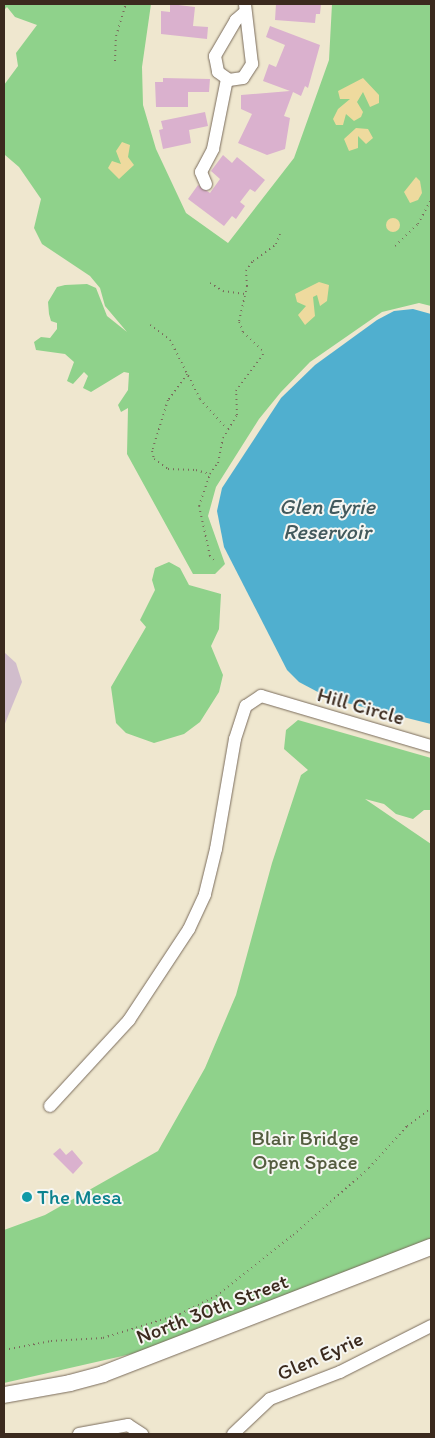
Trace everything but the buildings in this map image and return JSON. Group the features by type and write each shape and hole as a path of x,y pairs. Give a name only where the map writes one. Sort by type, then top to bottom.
{"main road":[{"name":"North 30th Street","path":"4,1395 70,1383 103,1374 431,1247"}],"street":[{"path":"245,8 252,64 243,78 226,79 218,72 215,56 245,8"},
{"path":"206,184 201,172 213,149 226,79"},
{"name":"Hill Circle","path":"50,1106 129,1020 189,929 204,894 216,848 235,739 246,706 260,696 280,704 431,746"},
{"name":"Glen Eyrie","path":"233,1434 270,1399 340,1372 431,1326"},
{"path":"86,1433 128,1425 142,1434"}],"path":[{"path":"115,61 116,36 126,4"},
{"path":"395,246 418,224 431,200"},
{"path":"214,560 210,556 199,506 210,474 218,464 227,429 237,415 236,391 241,380 259,363 263,355 262,350 243,332 239,321 245,294 246,271 253,261 276,244 281,231"},
{"path":"210,283 223,291 245,294"},
{"path":"150,325 170,340 200,400 227,429"},
{"path":"187,374 168,400 152,452 154,459 168,469 210,474"},
{"path":"4,1350 51,1341 103,1338 180,1314 216,1296 348,1187 407,1126 431,1108"}],"shaded area":[{"path":"4,652 16,663 22,682 4,726"}],"green space":[{"path":"4,4 151,4 142,67 143,105 156,149 186,213 228,243 294,158 329,60 332,4 431,4 431,306 419,303 382,312 310,362 281,392 259,419 216,487 208,516 225,564 215,574 193,574 127,454 128,408 121,412 118,405 128,390 129,373 124,372 91,392 83,388 88,376 84,372 73,384 67,381 74,362 65,354 36,350 34,342 41,337 50,338 57,329 57,323 51,321 48,302 57,287 65,285 87,284 96,288 107,316 127,332 105,306 100,288 90,276 42,244 34,228 41,199 19,167 5,155 4,85 18,66 16,53 37,25 15,17 7,7 4,10"},
{"path":"169,562 180,568 189,585 221,594 219,629 211,646 223,675 219,692 200,722 184,734 154,743 126,733 116,723 111,687 146,627 140,620 155,590 152,580 155,568"},
{"name":"Blair Bridge Open Space","path":"298,720 431,758 431,810 424,810 413,819 396,814 384,804 365,799 431,844 431,1239 140,1352 4,1383 4,1230 45,1215 158,1151 205,1068 236,995 272,863 301,775 308,770 284,749 286,730"}],"sand":[{"path":"363,78 379,95 379,103 370,107 363,92 357,102 363,112 361,117 354,121 346,114 343,125 336,125 333,119 338,109 350,99 340,99 338,91"},
{"path":"356,128 368,129 373,138 366,144 358,136 358,148 349,151 344,139"},
{"path":"122,142 130,145 128,157 134,165 119,179 108,168 112,161 121,164 116,151"},
{"path":"416,177 420,181 422,193 418,200 410,203 404,192"},
{"path":"390,218 396,218 400,225 396,232 390,232 386,228 386,222"},
{"path":"319,282 329,285 327,301 320,306 317,295 313,297 315,316 305,325 298,315 306,306 297,302 295,294"}],"water":[{"name":"Glen Eyrie Reservoir","path":"413,309 431,314 431,724 331,699 299,682 287,670 224,547 217,511 222,488 281,398 315,365 377,320 394,311"}],"place":[{"name":"The Mesa","path":"27,1197"}]}
